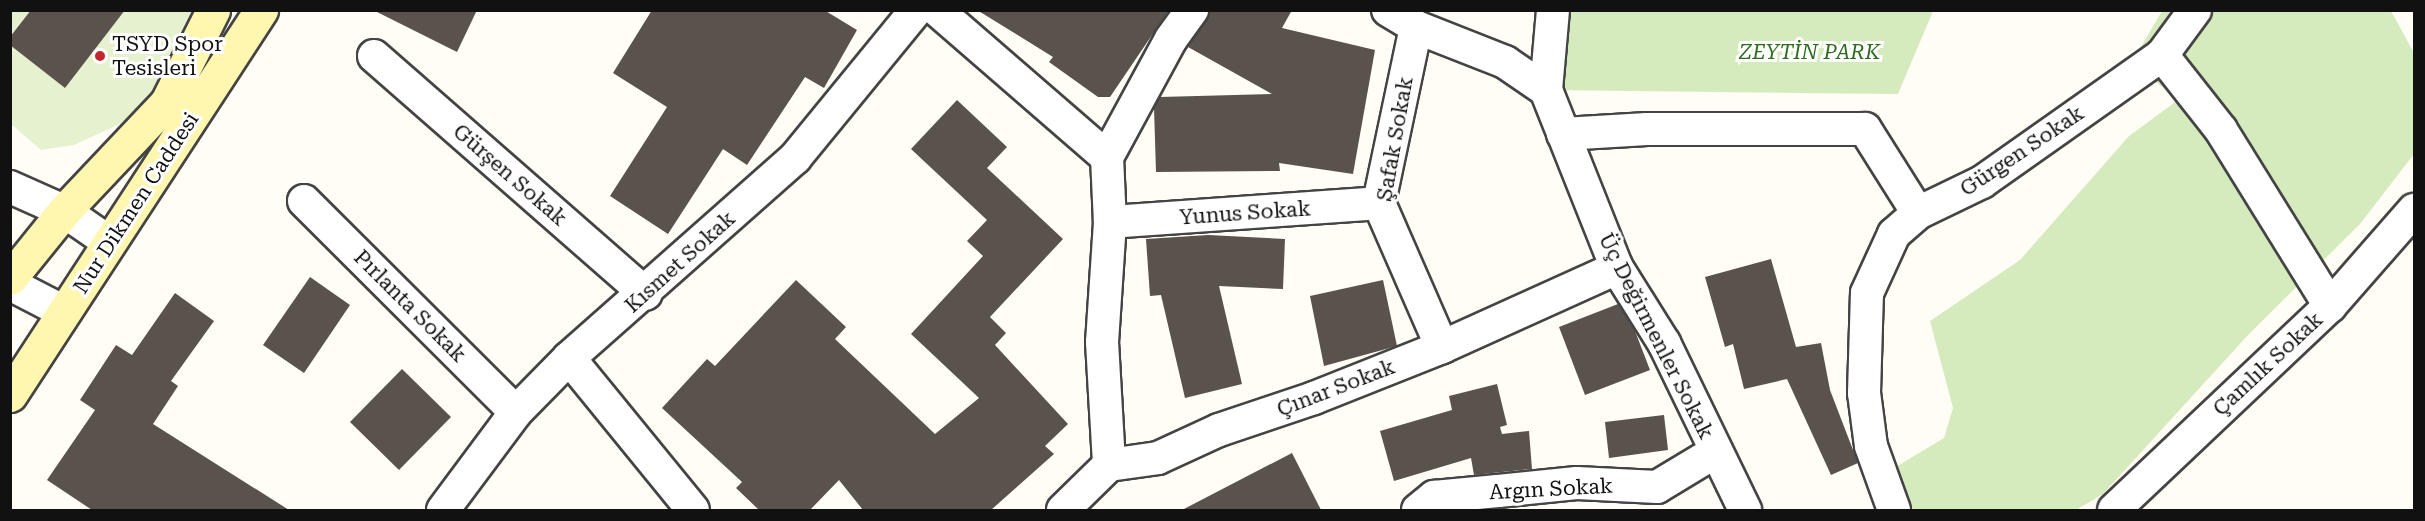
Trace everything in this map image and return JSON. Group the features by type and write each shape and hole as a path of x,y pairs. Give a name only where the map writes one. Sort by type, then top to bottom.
{"main road":[{"name":"Nur Dikmen Caddesi","path":"10,278 64,211 167,102 213,10"},
{"name":"Nur Dikmen Caddesi","path":"10,395 261,10"}],"street":[{"path":"937,10 1107,157"},
{"path":"1063,510 1109,465 1102,342 1110,222 1107,157 1171,39 1192,10"},
{"path":"1388,10 1416,27 1505,62 1546,90 1553,10"},
{"name":"Gürgen Sokak","path":"1894,510 1871,446 1864,393 1867,293 1894,234 1918,213 1982,182 2162,55 2195,10"},
{"name":"Kısmet Sokak","path":"442,510 516,412 569,358 646,294 795,158 904,15"},
{"name":"Şafak Sokak","path":"1416,27 1379,203 1442,347"},
{"path":"2162,55 2221,130 2330,306"},
{"name":"Gürşen Sokak","path":"374,56 646,294"},
{"name":"Üç Değirmenler Sokak","path":"1546,90 1617,268 1664,343 1745,510"},
{"path":"1563,134 1647,129 1865,129 1918,213"},
{"path":"10,187 64,211 110,243"},
{"name":"Pırlanta Sokak","path":"304,201 516,412"},
{"name":"Yunus Sokak","path":"1110,222 1379,203"},
{"name":"Çamlık Sokak","path":"2114,510 2330,306 2415,210"},
{"name":"Çınar Sokak","path":"1109,465 1158,458 1219,430 1314,399 1442,347 1617,268"},
{"path":"10,284 64,312"},
{"path":"569,358 693,510"},
{"name":"Argın Sokak","path":"1418,510 1434,497 1498,490 1577,483 1658,487 1715,452"}],"green space":[{"name":"TSYD Spor Tesisleri","path":"10,11 213,11 167,102 74,145 41,150 11,124"},
{"name":"ZEYTİN PARK","path":"1566,11 1933,11 1898,94 1546,90"},
{"path":"2162,11 2391,11 2414,53 2414,154 2360,224 2248,335 2103,494 2076,510 1883,510 1869,483 1944,438 1953,408 1930,321 2020,260 2129,136 2178,100 2132,62"}],"building":[{"path":"31,10 125,10 65,88 10,45 10,37"},
{"path":"373,10 477,10 457,52"},
{"path":"652,10 824,10 857,30 824,88 805,77 747,165 723,149 668,234 610,196 667,107 613,73"},
{"path":"977,10 1169,10 1110,97 1098,97 1049,62 1053,57"},
{"path":"1210,10 1292,10 1282,28 1375,50 1353,174 1279,163 1280,171 1156,172 1154,108 1160,97 1272,94 1188,47"},
{"path":"957,100 1007,147 987,168 1063,239 990,317 1006,333 995,345 1068,424 1045,446 1054,454 991,510 863,510 839,480 810,510 759,510 736,488 742,482 662,408 707,359 715,366 796,280 846,327 835,339 935,434 979,398 911,334 983,256 967,241 987,220 911,149"},
{"path":"1208,235 1285,239 1283,289 1219,286 1242,384 1185,398 1161,295 1150,296 1146,239"},
{"path":"1771,259 1796,347 1821,343 1830,390 1858,463 1831,475 1787,379 1744,389 1733,344 1725,347 1705,277"},
{"path":"310,277 350,305 304,373 263,345"},
{"path":"1383,280 1397,346 1324,366 1310,296"},
{"path":"175,293 214,321 171,381 178,386 153,424 289,510 92,510 47,480 95,410 80,400 116,345 132,355"},
{"path":"1618,304 1635,331 1650,370 1585,395 1559,327"},
{"path":"402,369 451,417 399,470 350,422"},
{"path":"1497,384 1507,425 1500,427 1502,434 1529,431 1532,469 1474,475 1471,458 1394,481 1380,431 1452,410 1449,396"},
{"path":"1664,415 1668,450 1609,458 1605,422"},
{"path":"1292,453 1321,510 1182,510"}],"place":[{"name":"TSYD Spor Tesisleri","path":"100,56"}]}
